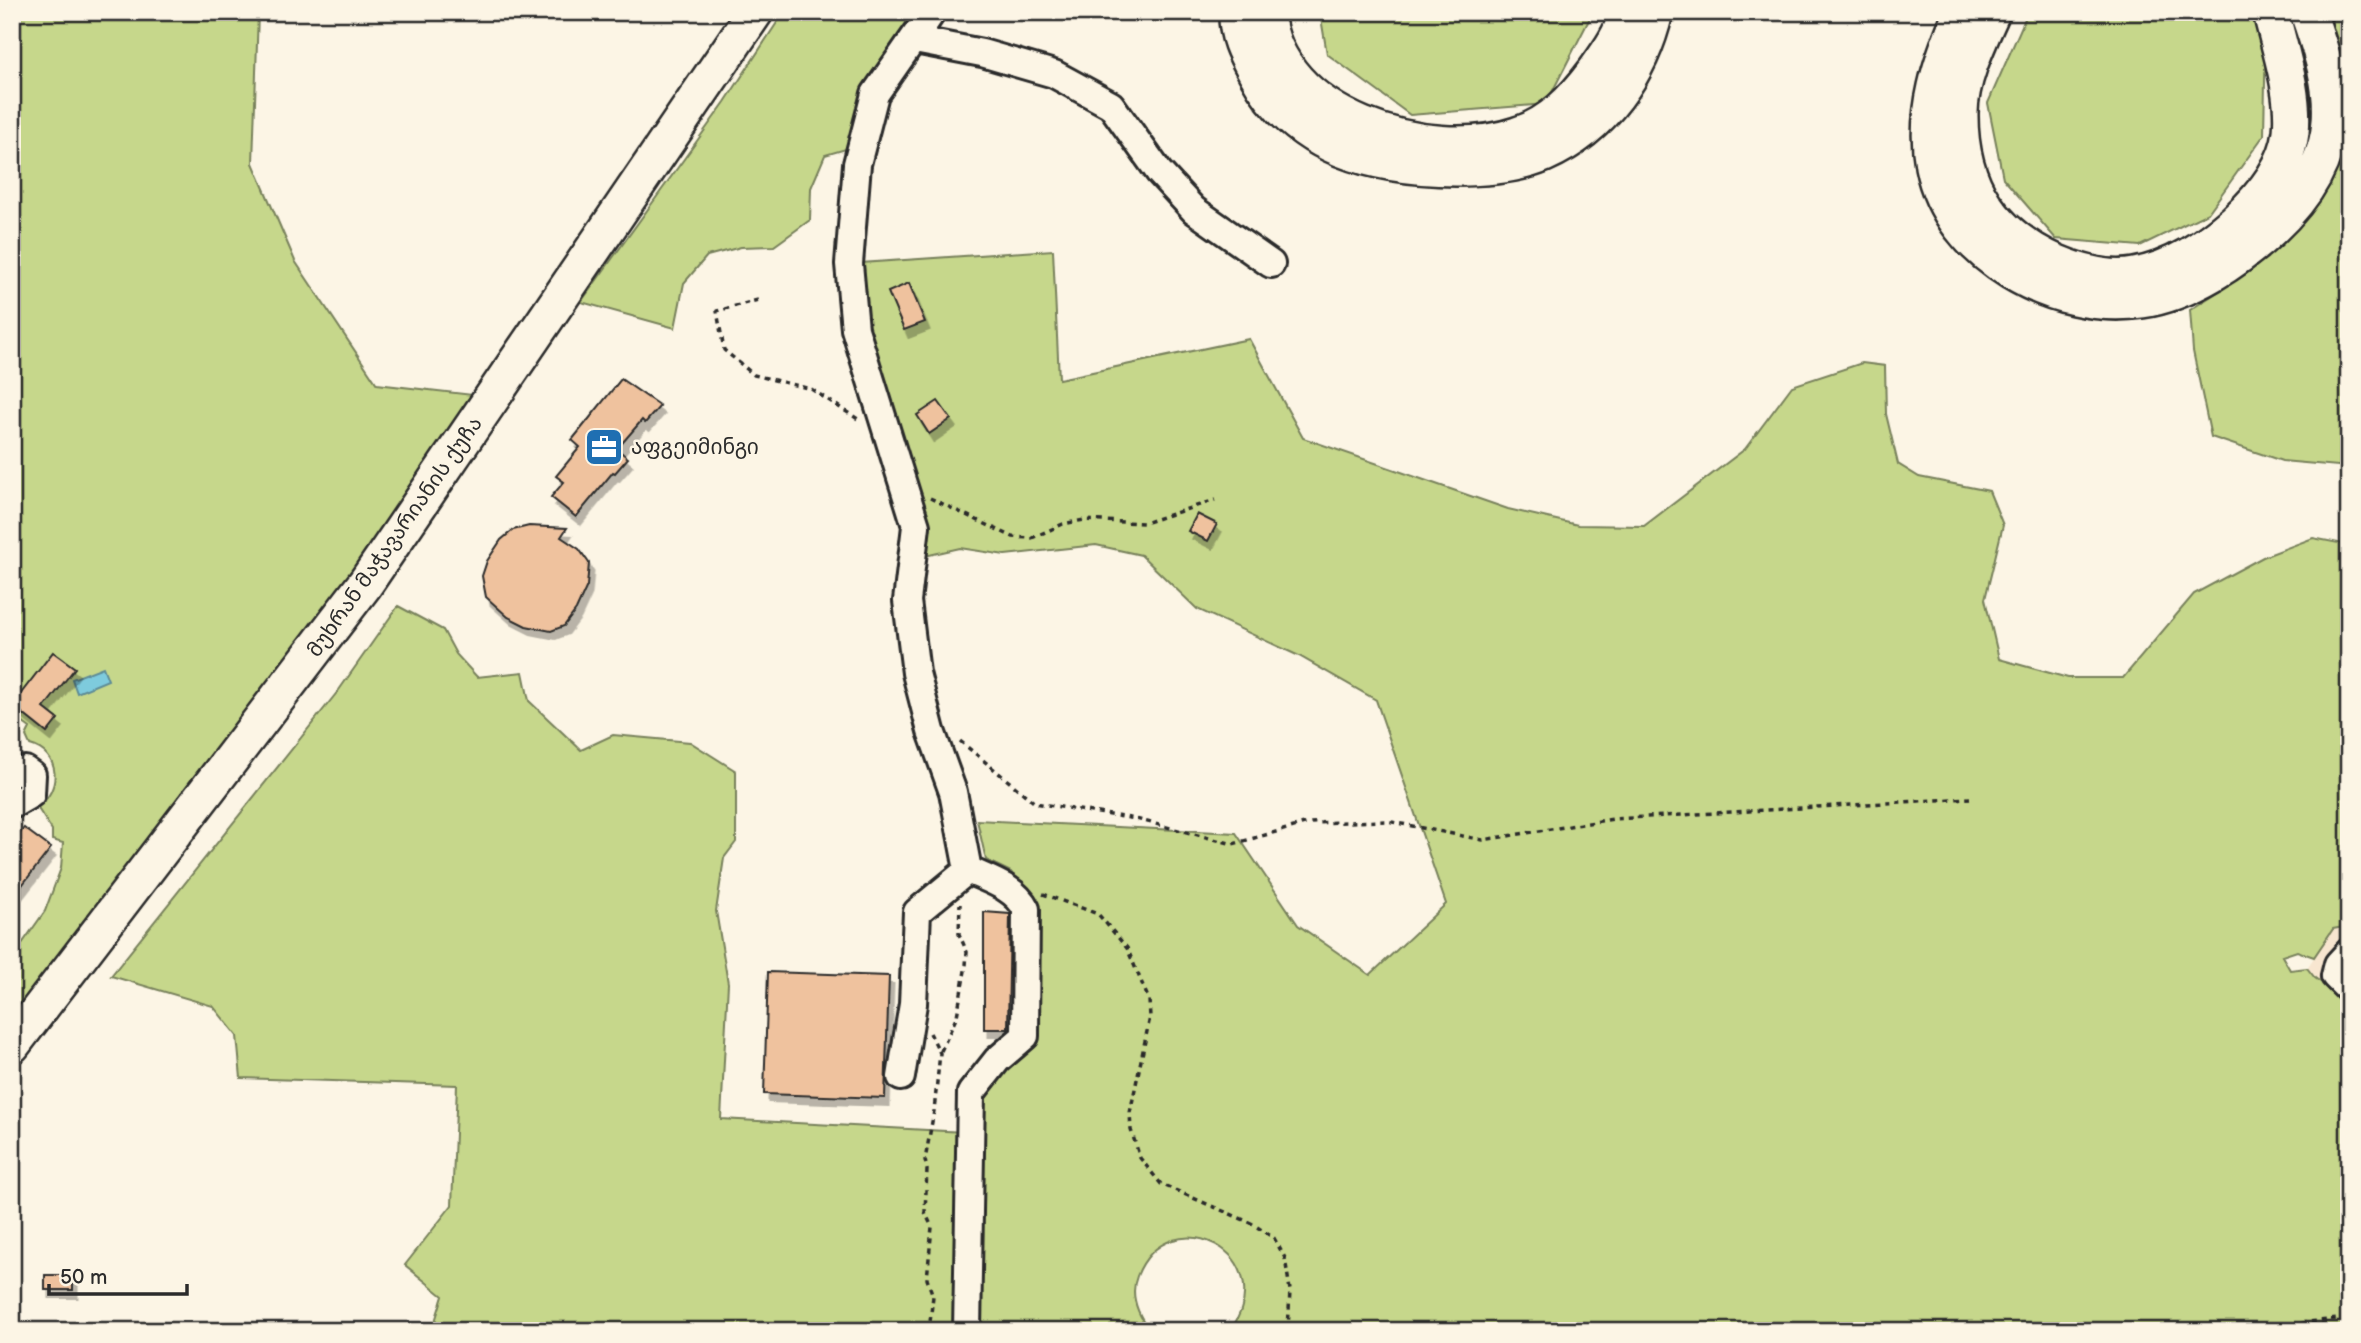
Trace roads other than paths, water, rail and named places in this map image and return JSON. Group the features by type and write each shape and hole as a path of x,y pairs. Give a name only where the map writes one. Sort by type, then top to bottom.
{"main road":[{"name":"მუხრან მაჭავარიანის ქუჩა","path":"12,1045 365,584 755,12"},
{"path":"1237,12 1241,44 1262,83 1291,119 1327,144 1365,159 1425,167 1484,168 1544,154 1600,116 1628,80 1648,43 1655,12"},
{"path":"1266,12 1270,39 1284,61 1321,103 1374,131 1450,144 1477,144 1518,135 1561,112 1608,55 1627,12"},
{"path":"1962,12 1938,74 1931,110 1933,167 1943,195 1979,246 2003,268 2066,296 2108,301 2143,300 2192,284 2246,252 2306,193 2325,147 2330,121 2328,71 2308,12"},
{"path":"1992,12 1974,55 1960,111 1965,163 1972,185 1991,217 2019,242 2043,257 2083,274 2132,276 2175,265 2218,236 2251,208 2272,182 2291,134 2292,98 2271,12"}],"lane":[{"path":"932,12 875,94 857,164 849,264 855,329 916,526 907,601 916,673 931,731 953,792 964,873"},
{"path":"915,40 982,53 1054,74 1111,105 1159,172 1194,210 1271,264"},
{"path":"12,772 24,770 32,775 33,786 30,794 12,805"},
{"path":"964,873 1021,899 1026,909 1025,1036 997,1060 971,1093 967,1331"},
{"path":"901,1077 913,1004 917,912 964,873"},
{"path":"2349,952 2338,964 2335,976 2349,990"}],"water":[{"path":"103,667 108,680 77,693 72,679"}],"place":[{"name":"აფგეიმინგი","path":"604,447"}]}
